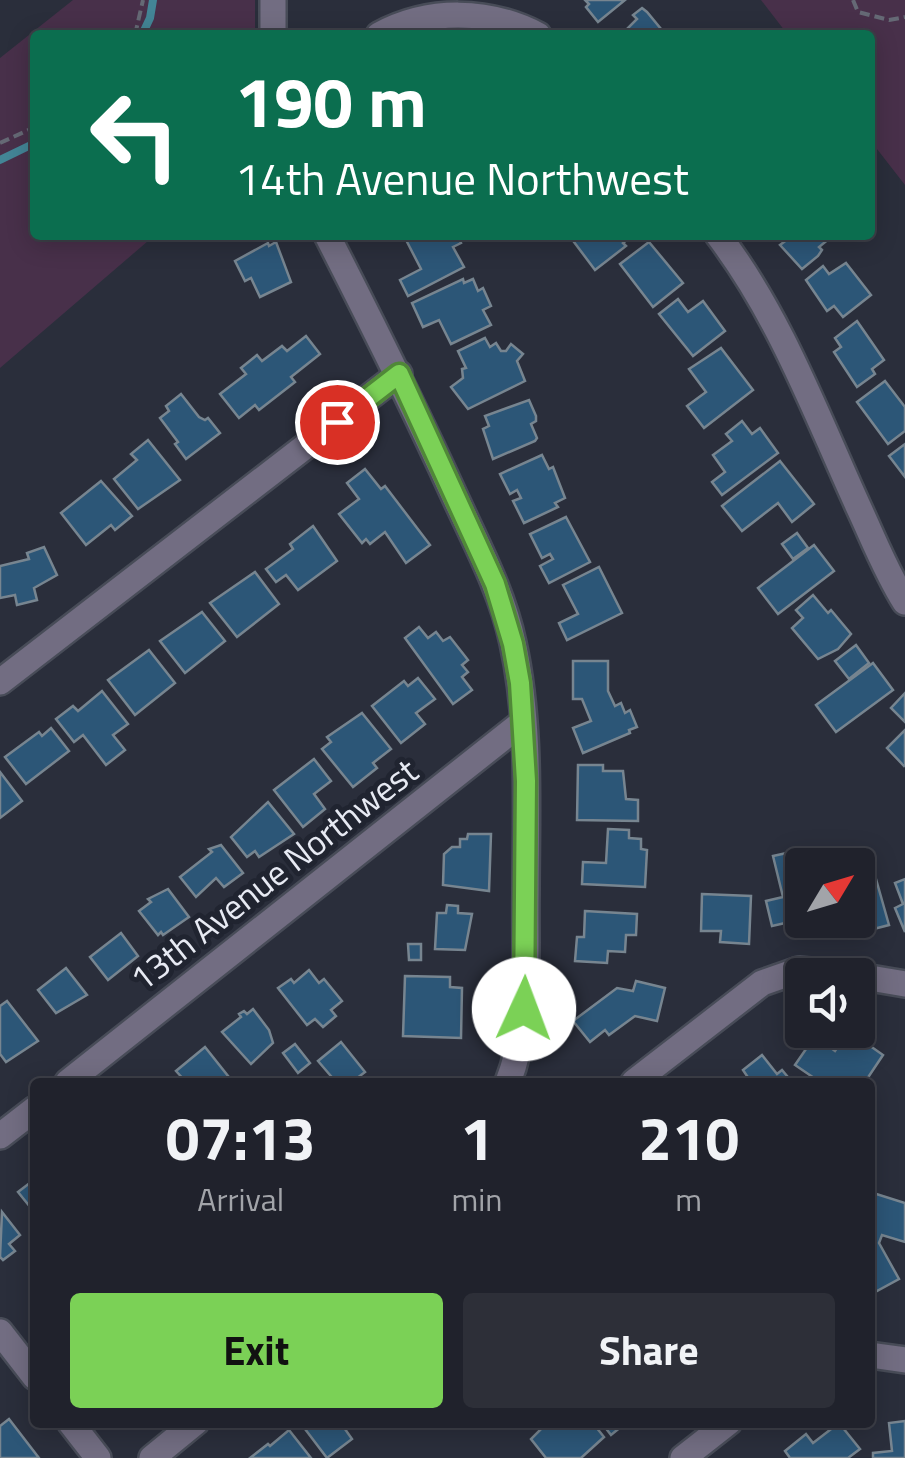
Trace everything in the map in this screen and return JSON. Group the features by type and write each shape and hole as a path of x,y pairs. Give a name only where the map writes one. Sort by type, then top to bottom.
{"street":[{"path":"273,0 273,30"},
{"path":"391,30 416,19 459,14 510,23 526,30"},
{"path":"330,240 399,374 505,613 520,683 526,781 525,979 520,1041 509,1078"},
{"path":"722,240 752,283 780,335 905,602"},
{"path":"0,682 399,374"},
{"name":"13th Avenue Northwest","path":"73,1078 523,722"},
{"path":"639,1078 743,995 785,974"},
{"path":"875,979 905,984"},
{"path":"0,1136 30,1113"},
{"path":"5,1350 30,1372"},
{"path":"875,1356 905,1360"},
{"path":"75,1428 98,1458"},
{"path":"152,1458 189,1428"},
{"path":"683,1458 721,1428"}],"path":[{"path":"136,30 143,0"},
{"path":"853,0 858,12 889,20 905,17"},
{"path":"0,143 30,130"}],"shaded area":[{"path":"73,0 255,0 255,30 35,30"},
{"path":"761,0 905,0 905,185 875,146 875,30 784,30"},
{"path":"30,34 30,240 149,240 0,368 0,58"}],"building":[{"path":"585,0 625,0 598,22"},
{"path":"642,8 662,30 626,30 637,19 633,15"},
{"path":"406,240 460,240 461,243 453,247 464,267 408,296 400,280 421,269"},
{"path":"627,240 623,243 626,246 595,270 574,242"},
{"path":"787,240 828,240 819,247 822,250 818,256 802,269 780,245"},
{"path":"276,242 291,282 260,297 251,278 245,281 235,261"},
{"path":"649,242 683,283 653,307 620,264"},
{"path":"846,263 871,295 843,317 834,306 827,311 806,280 823,266 829,274"},
{"path":"463,279 464,283 473,279 478,291 483,288 491,306 483,310 491,325 451,344 439,320 423,327 412,303"},
{"path":"678,299 688,312 703,301 725,331 693,356 659,314"},
{"path":"857,321 884,360 872,369 875,374 857,387 834,352 841,347 835,338"},
{"path":"306,336 320,354 291,377 295,382 259,410 255,405 239,418 220,394 246,374 241,368 257,355 262,361 282,346 287,351"},
{"path":"485,338 490,347 496,343 501,351 506,351 511,344 523,354 517,361 525,381 468,409 451,387 463,378 462,369 466,368 458,351"},
{"path":"721,348 753,390 704,428 687,406 706,392 689,369"},
{"path":"885,381 905,407 905,431 888,444 857,402"},
{"path":"181,394 199,417 208,418 220,433 186,459 160,418 169,411 166,406"},
{"path":"529,400 536,416 531,424 537,438 493,459 483,429 489,426 485,416"},
{"path":"742,421 752,434 760,428 778,453 722,495 712,482 725,472 713,455 732,441 726,434"},
{"path":"148,440 180,480 138,509 114,479 137,460 131,454"},
{"path":"905,444 905,477 889,456"},
{"path":"542,455 549,469 553,467 565,498 555,503 558,507 524,523 513,501 521,498 517,490 510,494 500,474"},
{"path":"780,461 814,504 792,522 778,503 742,531 722,506"},
{"path":"365,469 381,489 385,486 430,545 406,563 385,532 370,544 366,539 362,543 339,514 359,499 347,483"},
{"path":"101,481 132,516 115,530 111,525 86,545 61,513"},
{"path":"566,517 590,562 549,583 540,566 553,559 550,554 542,558 530,534"},
{"path":"313,526 337,561 298,590 286,575 276,582 266,569 293,549 290,544"},
{"path":"797,533 808,548 793,559 782,544"},
{"path":"814,545 834,571 778,614 758,588"},
{"path":"44,547 57,575 34,588 37,600 17,605 15,595 0,598 0,566 29,559 27,553"},
{"path":"599,567 622,613 567,640 559,623 578,614 563,585"},
{"path":"255,572 279,604 237,637 210,603"},
{"path":"813,595 851,634 838,649 818,659 792,628 803,618 796,610"},
{"path":"202,612 225,641 185,673 160,641"},
{"path":"419,627 428,638 436,632 443,641 450,637 468,660 462,665 468,672 462,677 472,690 453,704 405,638"},
{"path":"856,645 869,663 849,679 835,661"},
{"path":"149,650 175,683 135,715 108,680"},
{"path":"573,661 608,661 608,691 615,706 621,703 625,713 630,710 637,727 583,753 573,728 591,721 582,699 573,699"},
{"path":"873,663 893,690 836,732 816,705"},
{"path":"418,678 435,699 416,713 425,724 401,743 372,706 404,681 408,686"},
{"path":"102,691 128,724 113,735 125,750 106,765 83,735 74,742 56,719 73,706 78,711"},
{"path":"905,693 905,722 891,708"},
{"path":"362,713 391,749 373,763 377,768 353,787 322,749 331,742 327,737"},
{"path":"51,728 69,751 26,784 5,757 39,732 42,736"},
{"path":"905,730 905,765 904,766 887,748"},
{"path":"314,759 331,781 314,794 325,809 303,827 274,790"},
{"path":"578,765 603,765 603,771 623,771 626,799 638,800 638,821 577,820"},
{"path":"0,772 22,801 0,818"},
{"path":"268,802 294,834 259,857 255,851 247,857 231,837"},
{"path":"608,829 629,830 629,838 641,839 641,849 647,850 645,887 582,884 583,862 606,863"},
{"path":"468,834 491,834 489,891 443,885 444,854 452,847 460,847 460,839 467,839"},
{"path":"221,845 243,873 224,887 216,878 196,897 180,877 212,852 209,849"},
{"path":"785,853 785,923 772,926 766,901 783,897 773,856"},
{"path":"875,879 889,925 875,929"},
{"path":"905,879 905,932 895,908 903,904 895,883"},
{"path":"168,889 189,917 158,935 139,911 151,902 148,899"},
{"path":"702,894 751,896 749,944 720,942 721,931 701,931"},
{"path":"447,905 458,906 458,913 472,914 465,950 435,949 437,913 446,913"},
{"path":"585,911 637,914 636,935 626,935 625,952 608,951 607,963 575,961 577,937 584,937"},
{"path":"121,933 138,956 108,980 90,957"},
{"path":"408,944 421,944 421,960 409,960"},
{"path":"66,968 87,995 56,1013 38,990"},
{"path":"309,970 319,983 324,979 342,1001 331,1010 336,1016 323,1027 315,1019 307,1025 278,988 291,979 294,983"},
{"path":"405,976 450,977 450,987 462,988 461,1038 403,1036"},
{"path":"636,981 665,988 657,1021 635,1016 609,1035 605,1030 590,1042 573,1021 617,988 633,991"},
{"path":"7,1001 38,1041 6,1062 0,1054 0,1006"},
{"path":"253,1009 269,1030 273,1043 251,1064 222,1032 241,1017 239,1014"},
{"path":"341,1042 365,1072 357,1078 333,1078 318,1061"},
{"path":"295,1044 310,1063 298,1073 283,1053"},
{"path":"205,1047 229,1078 182,1078 176,1071"},
{"path":"807,1048 873,1048 883,1055 868,1078 814,1078 795,1065"},
{"path":"762,1055 777,1074 782,1070 789,1078 748,1078 743,1070"},
{"path":"30,1183 30,1207 18,1192"},
{"path":"875,1194 905,1203 905,1242 882,1235 879,1243 899,1279 875,1292"},
{"path":"2,1212 20,1235 9,1244 15,1251 3,1260 0,1257"},
{"path":"9,1419 39,1458 0,1458 0,1426"},
{"path":"905,1421 905,1458 873,1458 873,1453 892,1451 889,1423"},
{"path":"344,1428 352,1439 327,1458 305,1429"},
{"path":"542,1428 597,1428 604,1437 581,1458 546,1458 531,1439"},
{"path":"832,1428 843,1428 860,1449 848,1458 790,1458 785,1451 806,1434 813,1443"},
{"path":"289,1430 311,1458 250,1458 270,1446"}],"waterway":[{"path":"144,30 153,0"},
{"path":"0,160 30,145"}],"route":[{"path":"337,422 399,374 505,613 520,683 526,781 524,1009"}]}
